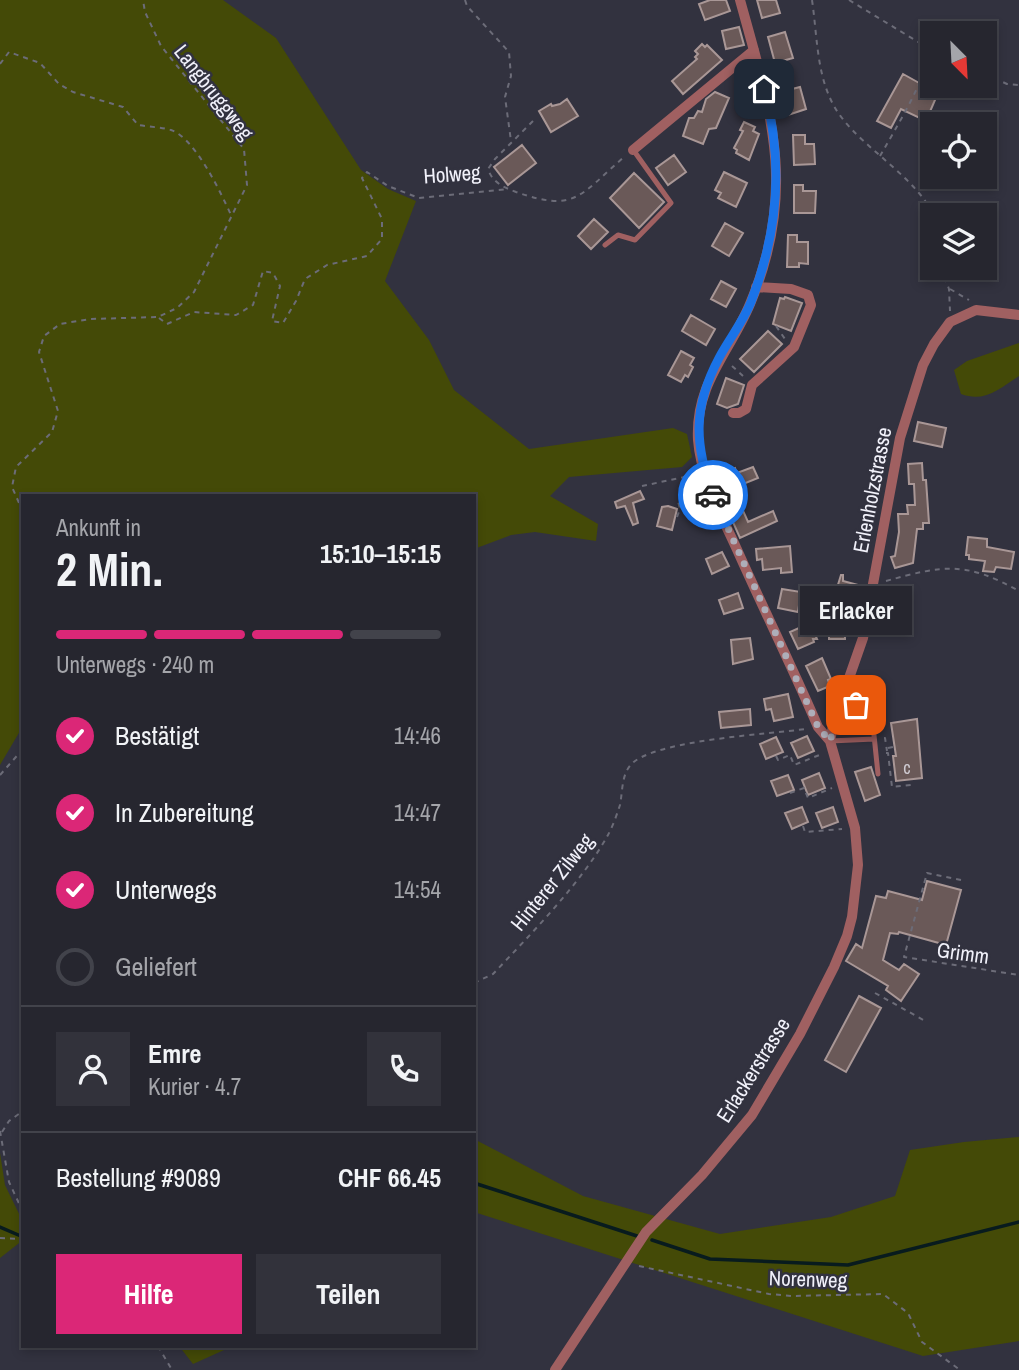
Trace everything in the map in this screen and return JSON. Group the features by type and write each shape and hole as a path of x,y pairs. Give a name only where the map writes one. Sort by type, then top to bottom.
{"street":[{"path":"740,0 770,109 777,170 774,220 765,261 750,305 704,390 698,418 700,455 714,498 818,727 831,746"},
{"path":"633,150 749,51 754,50"},
{"path":"733,413 746,410 752,385 794,347 811,305 808,295 791,289 756,287"},
{"path":"950,322 967,312 985,310 1019,316"},
{"name":"Erlenholzstrasse","path":"831,746 841,704 863,639 900,439 923,365 950,322"},
{"name":"Erlackerstrasse","path":"555,1370 646,1232 702,1175 752,1115 800,1034 848,936 857,894 858,846 831,746"}],"lane":[{"path":"605,245 618,235 635,240 671,203 633,150"},
{"path":"841,704 871,706 878,774"},
{"path":"831,746 874,739"}],"path":[{"name":"Langbruggweg","path":"143,0 145,12 161,46 244,149 247,185 194,292 177,308 158,317"},
{"path":"464,0 509,52 510,76 505,97 511,142"},
{"path":"812,0 825,89 842,118 861,140 918,193 925,203"},
{"path":"849,0 920,43"},
{"path":"0,64 9,52 40,63 59,84 73,92 123,107 138,125 174,131 198,154 221,192 231,216"},
{"path":"880,156 920,78"},
{"path":"998,80 1019,85"},
{"name":"Holweg","path":"533,121 488,169 494,181 534,198 567,202 579,196 633,150"},
{"name":"Holweg","path":"158,317 167,324 194,312 236,315 253,305 263,271 273,272 280,285 272,321 283,323 305,279 327,265 367,256 382,239 382,219 362,178 367,172 388,186 419,198 508,189"},
{"path":"946,280 950,289 950,322"},
{"path":"950,289 985,310"},
{"path":"21,507 12,487 16,467 52,432 58,411 39,352 44,336 60,324 70,322 158,317"},
{"path":"776,326 778,330"},
{"path":"727,361 742,376"},
{"path":"642,486 689,476 692,481"},
{"path":"677,517 680,509 678,501 700,498 703,501"},
{"path":"872,587 934,568 958,568 991,577 1019,591"},
{"name":"Hinterer Zilweg","path":"476,982 494,974 585,870 609,833 620,806 624,776 634,762 653,752 680,746 818,727"},
{"path":"886,738 892,787 911,785"},
{"path":"776,756 778,760 790,755 794,765 831,746"},
{"path":"887,748 898,746"},
{"path":"0,775 21,750"},
{"path":"881,753 888,752"},
{"path":"790,793 804,788 808,798 843,784"},
{"path":"803,826 805,832 845,829 846,815 851,813"},
{"name":"Grimm","path":"961,880 927,873 904,957 1019,975"},
{"path":"875,993 926,1022"},
{"path":"21,1112 1,1131 9,1182 21,1208"},
{"path":"0,1238 21,1239"},
{"name":"Norenweg","path":"624,1263 769,1294 883,1294 908,1312 922,1342 960,1370"},
{"path":"159,1348 172,1370"}],"green space":[{"path":"0,0 223,0 276,38 361,170 388,189 416,201 385,281 429,340 454,390 529,449 673,428 687,434 692,457 682,467 569,477 550,496 598,524 596,541 535,532 511,535 476,548 476,494 21,494 21,729 0,765"},
{"path":"1019,343 1019,376 985,395 978,397 961,394 954,370 967,361"},
{"path":"1019,1137 1019,1341 923,1356 476,1213 476,1140 583,1196 720,1234 831,1217 895,1196 910,1150"},
{"path":"0,1153 5,1185 21,1218 21,1242 0,1258"},
{"path":"181,1348 229,1348 193,1364"}],"building":[{"path":"710,0 726,0 730,11 705,20 699,4"},
{"path":"757,0 776,0 780,13 762,18"},
{"path":"739,27 744,45 726,49 722,31"},
{"path":"785,32 793,58 775,63 768,37"},
{"path":"702,44 705,47 707,45 722,60 683,94 672,81 697,59 695,57 698,54 695,51"},
{"path":"903,74 920,83 920,98 936,98 930,112 920,112 920,118 901,109 891,128 877,121"},
{"path":"790,83 792,89 800,87 806,109 788,115 780,86"},
{"path":"715,92 729,98 716,128 709,129 703,144 683,136 689,118 694,118 698,111 702,112 706,99"},
{"path":"567,99 578,116 551,132 539,111"},
{"path":"744,122 755,127 753,131 759,134 749,160 736,153 734,148 743,131 740,130"},
{"path":"793,135 805,135 805,144 814,144 815,164 794,165"},
{"path":"522,145 536,163 508,185 494,167"},
{"path":"674,155 686,172 668,185 656,168"},
{"path":"724,172 747,183 736,207 718,198 721,193 715,190"},
{"path":"634,173 664,202 639,228 610,198"},
{"path":"794,185 803,185 803,191 816,191 815,213 794,213"},
{"path":"594,219 608,232 591,249 578,236"},
{"path":"725,223 743,233 729,256 712,246"},
{"path":"788,235 797,235 797,242 808,242 808,264 799,263 799,267 787,267"},
{"path":"721,281 736,289 726,307 711,299"},
{"path":"780,298 802,303 791,331 773,324"},
{"path":"691,315 715,329 706,345 682,331"},
{"path":"768,331 782,344 754,372 740,359"},
{"path":"681,351 694,358 688,377 685,375 681,382 668,375"},
{"path":"726,378 744,385 738,404 727,408 717,404"},
{"path":"918,422 946,428 942,447 914,441"},
{"path":"922,463 929,523 923,523 923,529 917,529 913,563 895,568 891,557 895,556 899,532 898,514 908,514 907,505 915,505 914,484 909,484 908,464"},
{"path":"753,467 758,478 733,488 748,522 773,511 777,521 740,538 725,504 729,502 720,481 728,478 726,472 735,468 737,473"},
{"path":"640,491 644,499 633,503 638,523 633,525 625,506 617,508 615,502"},
{"path":"662,507 677,509 672,530 657,526"},
{"path":"968,537 987,539 987,547 1014,552 1011,569 996,567 994,572 983,571 985,561 969,559 969,555 966,555"},
{"path":"790,546 792,572 781,573 781,568 763,570 762,559 757,560 756,549"},
{"path":"722,552 729,566 712,574 706,559"},
{"path":"841,575 843,581 858,585 853,604 844,602 845,639 829,639 829,614"},
{"path":"782,589 801,592 798,612 778,608"},
{"path":"738,593 743,608 724,614 719,600"},
{"path":"810,623 817,639 798,649 790,632"},
{"path":"750,638 753,659 733,664 731,640"},
{"path":"822,658 831,679 828,680 830,686 818,691 806,666"},
{"path":"788,694 793,717 774,721 771,709 766,710 764,699"},
{"path":"750,709 751,725 721,728 719,712"},
{"path":"846,710 866,711 868,733 844,732"},
{"path":"917,719 922,778 896,781 893,756 896,756 891,723"},
{"path":"807,736 814,751 798,758 791,743"},
{"path":"776,737 783,752 766,759 760,744"},
{"path":"871,767 880,795 865,801 855,772"},
{"path":"819,773 825,788 808,795 802,780"},
{"path":"788,775 794,790 777,796 771,781"},
{"path":"802,807 808,822 792,829 785,813"},
{"path":"833,807 838,822 822,828 816,813"},
{"path":"927,881 961,890 946,945 899,932 890,933 883,960 899,970 904,964 919,974 901,1001 886,990 888,986 846,961 856,944 862,948 876,896 886,898 888,891 922,900"},
{"path":"859,996 881,1008 846,1072 825,1060"}],"waterway":[{"path":"476,1184 637,1236"},
{"path":"652,1240 710,1259 848,1265 1019,1222"},
{"path":"0,1227 21,1236"}],"way so far":[{"path":"713,495 824,736 830,741 841,704 856,705"}],"place":[{"name":"Erlacker","path":"856,705"}],"route":[{"path":"713,495 700,455 698,418 711,374 750,305 765,261 774,220 777,170 775,141 764,89"}]}
